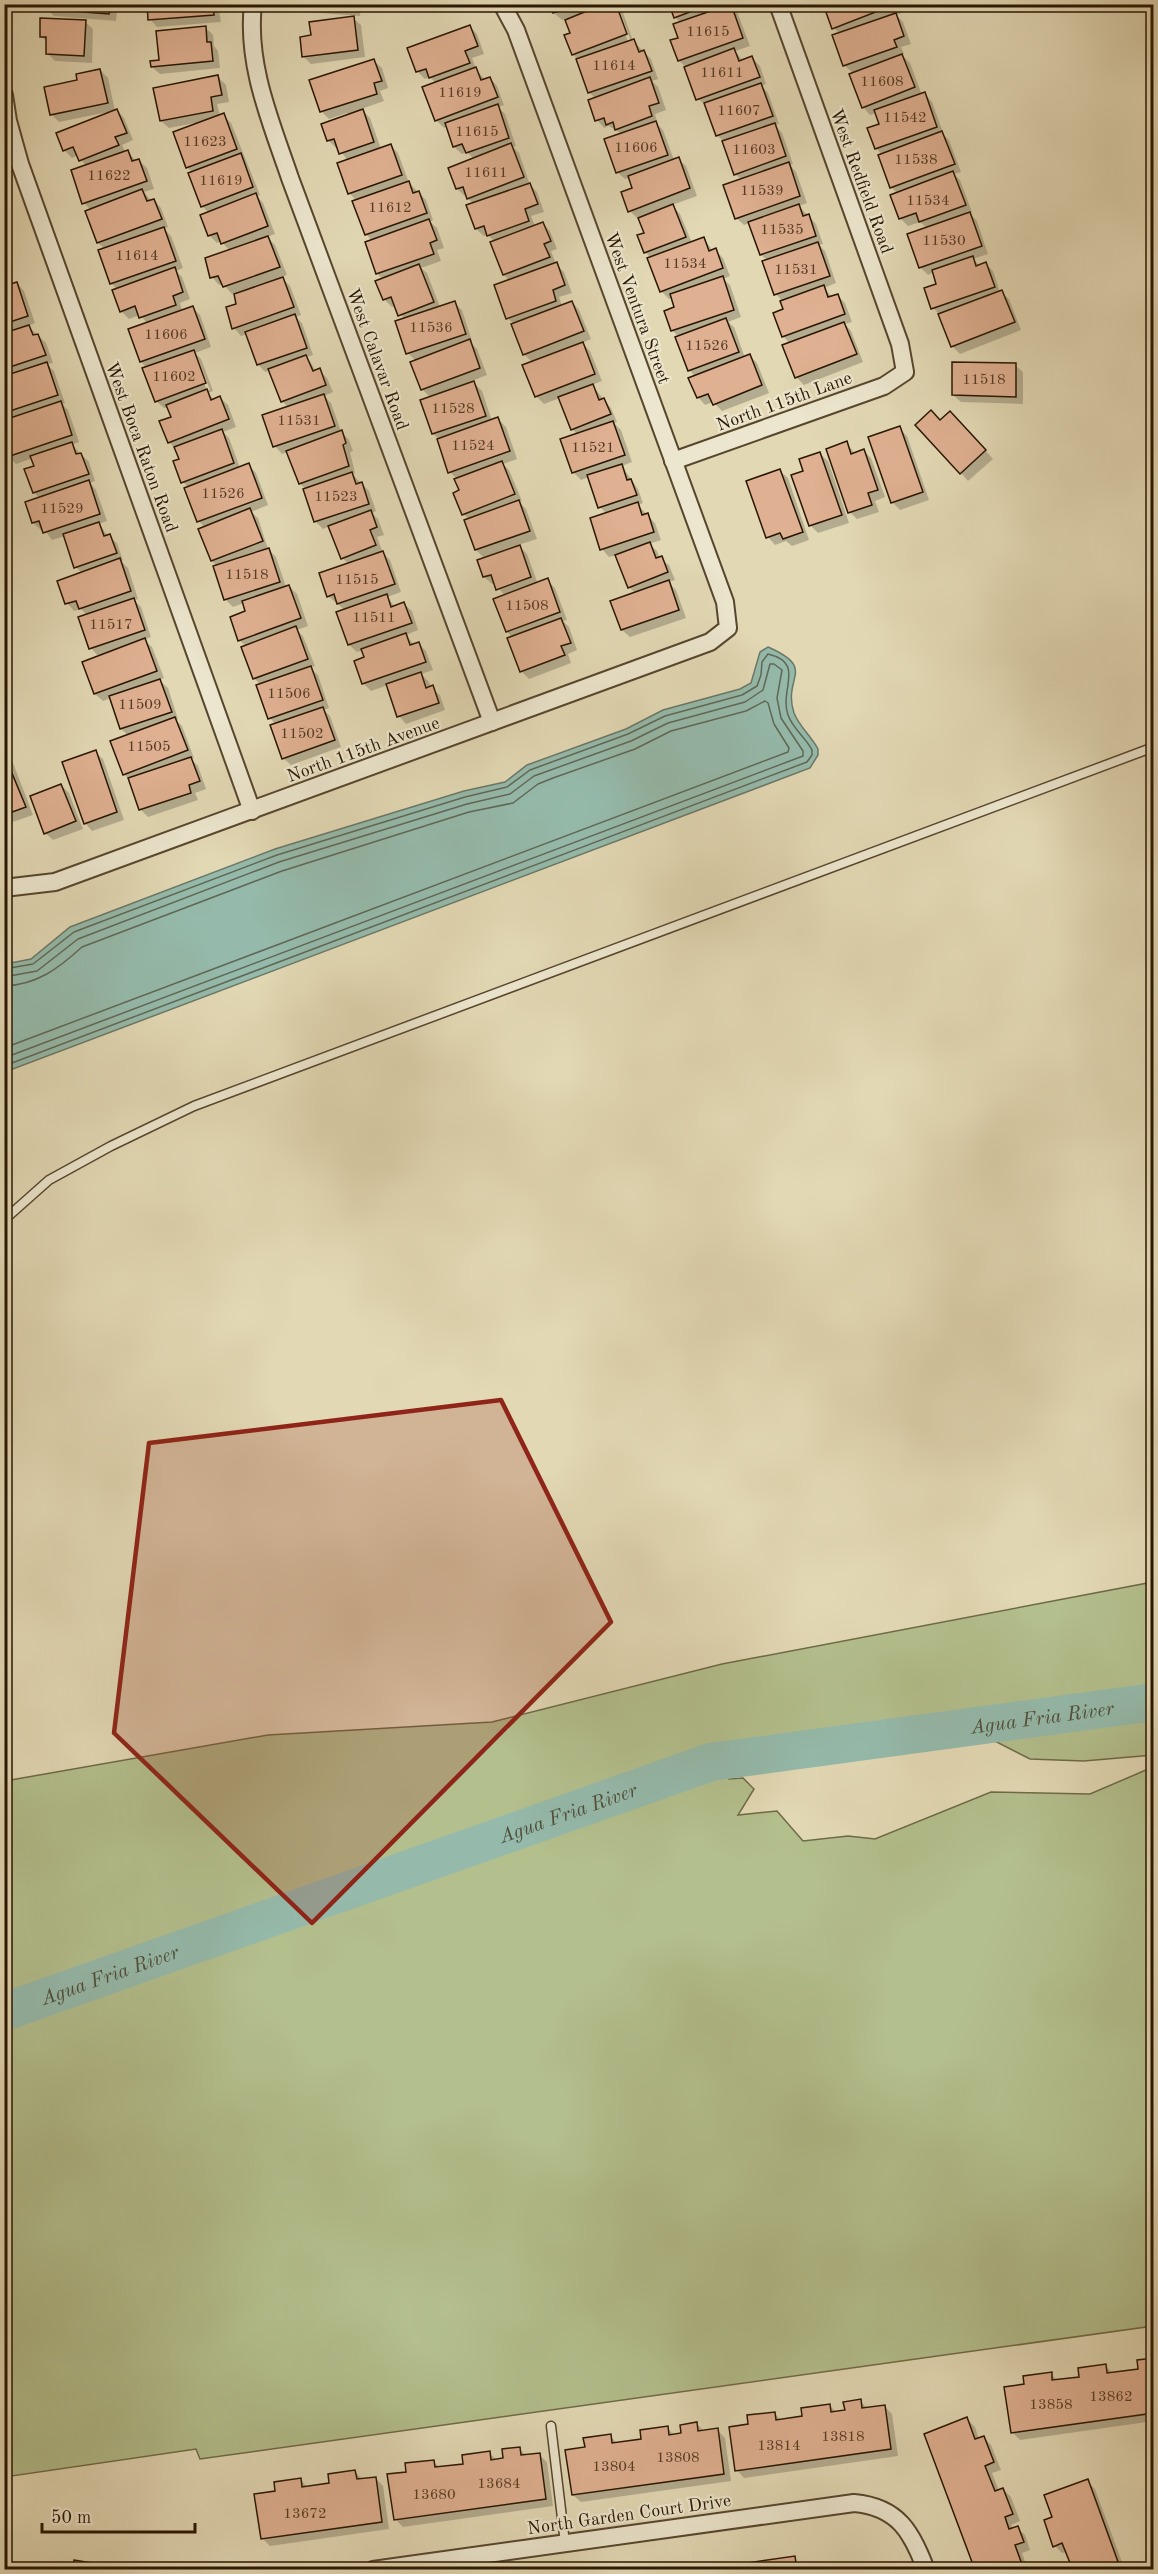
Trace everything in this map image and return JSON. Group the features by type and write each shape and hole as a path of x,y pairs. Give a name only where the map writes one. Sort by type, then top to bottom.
{"street":[{"name":"West Calavar Road","path":"253,4 250,25 259,86 290,177 492,722"},
{"name":"West Ventura Street","path":"502,4 516,30 673,461 724,602 728,628"},
{"name":"West Redfield Road","path":"778,4 900,344 905,372"},
{"name":"West Boca Raton Road","path":"4,95 8,121 20,164 252,811"},
{"name":"North 115th Lane","path":"673,461 884,386 905,372"},
{"name":"North 115th Avenue","path":"4,888 55,882 710,642 728,628"},
{"name":"North Garden Court Drive","path":"373,2570 843,2503 867,2504 890,2513 899,2520 914,2539 926,2570"}],"lane":[{"path":"4,1220 49,1180 111,1146 194,1106 1154,747"},
{"path":"551,2426 565,2543"}],"highlighted area":[{"path":"501,1400 611,1622 312,1923 114,1733 149,1443"}],"green space":[{"path":"1153,1582 1153,1755 1084,1761 1030,1759 944,1715 869,1730 724,1751 729,1779 743,1778 754,1789 738,1815 777,1811 803,1841 848,1836 875,1839 991,1792 1090,1794 1153,1767 1153,2326 200,2459 196,2449 5,2477 5,1781 268,1735 492,1722 722,1664"}],"water":[{"path":"768,647 783,655 795,668 791,701 794,713 818,749 818,755 810,768 5,1072 5,964 31,959 70,927 275,849 464,791 505,782 527,765 626,729 663,710 740,689 751,683 760,652"}],"building":[{"path":"45,4 110,4 109,14 45,9"},
{"path":"147,4 213,4 214,15 148,20"},
{"path":"300,4 353,4 353,9"},
{"path":"550,4 579,4 553,13"},
{"path":"604,4 616,4 627,34 572,55 564,35 570,33 565,20"},
{"path":"669,4 711,4 674,18"},
{"path":"731,4 743,38 678,61 670,40 678,38 673,24"},
{"path":"823,4 896,4 832,29"},
{"path":"896,13 904,36 894,40 897,47 843,66 832,35"},
{"path":"354,16 358,50 302,57 300,37 311,35 309,22"},
{"path":"40,18 86,20 84,56 46,54 46,37 40,37"},
{"path":"470,25 478,46 465,51 470,63 429,78 426,69 416,72 407,48"},
{"path":"206,26 207,42 211,42 213,61 151,67 150,61 159,60 156,31"},
{"path":"634,39 639,52 644,50 652,71 588,93 576,59"},
{"path":"734,48 739,61 752,56 760,77 696,100 684,67"},
{"path":"902,54 915,87 862,108 849,74"},
{"path":"374,59 382,81 374,83 377,94 320,112 309,80"},
{"path":"476,67 481,80 490,77 498,97 435,121 422,87"},
{"path":"100,69 108,103 50,115 44,87 77,80 76,74"},
{"path":"218,75 222,95 211,97 213,111 160,121 153,88"},
{"path":"650,77 659,103 649,106 652,116 615,130 613,122 606,125 604,118 595,121 588,100"},
{"path":"761,83 773,116 716,136 704,103"},
{"path":"925,92 937,127 875,149 867,128 879,124 874,110"},
{"path":"498,104 509,138 466,153 462,144 453,147 445,123"},
{"path":"117,109 127,133 115,137 119,145 79,161 73,147 63,151 56,133"},
{"path":"363,109 374,142 339,154 334,139 327,141 321,124"},
{"path":"224,113 237,149 186,168 173,132"},
{"path":"656,121 668,155 616,173 604,139"},
{"path":"775,123 786,156 734,175 722,141"},
{"path":"942,131 955,164 890,188 878,155"},
{"path":"511,143 524,177 467,199 463,187 456,189 448,168"},
{"path":"391,144 402,175 348,194 337,163"},
{"path":"128,150 132,161 139,159 147,181 82,204 71,170"},
{"path":"241,153 253,187 201,207 188,173"},
{"path":"679,157 690,188 628,212 621,192 632,188 628,176"},
{"path":"789,162 800,196 735,219 723,185"},
{"path":"953,171 966,205 919,222 916,213 899,219 890,195"},
{"path":"409,181 413,193 419,191 427,213 365,235 352,201"},
{"path":"530,183 538,204 525,209 529,221 487,236 484,226 475,229 466,205"},
{"path":"142,189 147,201 154,199 162,219 97,243 85,211"},
{"path":"256,193 268,226 221,244 217,233 208,236 200,215"},
{"path":"673,204 686,237 644,253 637,235 644,233 638,218"},
{"path":"799,204 803,216 809,214 816,236 760,255 748,222"},
{"path":"970,212 982,246 919,268 907,234"},
{"path":"429,219 437,240 430,243 434,254 376,274 365,242"},
{"path":"543,222 551,241 544,244 550,257 503,275 490,242"},
{"path":"164,227 176,261 110,284 98,250"},
{"path":"268,236 280,267 223,287 218,276 210,278 205,258"},
{"path":"704,237 709,251 716,248 723,268 660,292 647,258"},
{"path":"818,242 830,276 774,295 762,261"},
{"path":"973,256 976,266 986,262 995,287 931,309 924,288 936,284 932,270"},
{"path":"557,262 565,285 553,290 556,301 506,319 494,285"},
{"path":"419,264 434,302 398,316 391,297 383,300 375,281"},
{"path":"175,267 183,292 173,296 176,305 139,318 135,306 120,312 112,290"},
{"path":"723,276 734,310 671,331 664,311 674,307 670,294"},
{"path":"283,277 294,307 232,329 226,307 236,304 234,294"},
{"path":"17,282 28,316 4,324 4,286"},
{"path":"824,285 828,297 838,294 845,314 782,337 773,313 783,309 780,301"},
{"path":"1002,290 1015,322 951,347 938,314"},
{"path":"455,301 466,334 406,354 395,321"},
{"path":"572,301 584,331 523,355 511,324"},
{"path":"193,306 205,339 140,362 128,329"},
{"path":"295,314 307,348 257,365 245,332"},
{"path":"726,318 739,352 688,371 675,337"},
{"path":"844,322 857,354 795,378 782,345"},
{"path":"29,325 33,335 38,334 46,355 4,369 4,333"},
{"path":"470,339 480,368 421,390 410,362"},
{"path":"583,342 595,374 535,397 522,365"},
{"path":"194,350 206,383 155,402 142,368"},
{"path":"750,354 762,385 713,405 708,394 697,398 688,378"},
{"path":"306,355 313,371 320,368 326,385 281,402 268,369"},
{"path":"47,362 58,395 4,413 4,376"},
{"path":"952,362 1016,363 1016,397 952,395"},
{"path":"474,381 486,416 432,434 420,400"},
{"path":"593,384 599,400 604,398 611,414 571,430 558,397"},
{"path":"207,389 211,400 220,396 229,419 168,443 159,421 171,417 166,405"},
{"path":"324,394 335,426 273,447 262,415"},
{"path":"61,401 72,435 7,457 4,450 4,420"},
{"path":"931,410 940,420 950,411 986,450 960,474 915,425"},
{"path":"498,417 510,451 448,473 437,439"},
{"path":"613,421 625,455 572,473 560,439"},
{"path":"900,426 923,492 891,503 868,437"},
{"path":"222,429 234,463 181,483 173,461 179,459 174,447"},
{"path":"342,430 346,443 343,445 349,466 299,484 286,451"},
{"path":"847,441 851,454 864,449 878,490 868,493 872,505 848,513 826,449"},
{"path":"72,442 76,454 81,453 89,474 33,493 24,469 34,466 30,456"},
{"path":"820,452 842,515 809,526 791,475 803,471 799,459"},
{"path":"502,461 515,494 462,515 453,493 459,490 454,479"},
{"path":"249,463 262,498 197,522 184,488"},
{"path":"622,464 627,480 631,479 637,495 598,508 587,475"},
{"path":"780,469 803,532 783,539 780,533 766,538 746,481"},
{"path":"352,472 356,484 362,482 369,504 314,522 303,489"},
{"path":"89,480 100,514 43,533 39,521 32,523 25,502"},
{"path":"519,500 530,531 475,550 464,520"},
{"path":"638,502 642,515 648,513 654,532 600,550 590,518"},
{"path":"250,508 263,541 211,561 198,529"},
{"path":"371,510 377,527 370,530 376,545 341,559 328,526"},
{"path":"99,522 104,536 110,534 117,553 74,568 63,534"},
{"path":"650,542 656,558 662,556 668,572 628,588 615,555"},
{"path":"520,545 531,577 496,590 491,575 483,577 477,560"},
{"path":"269,548 280,582 224,600 213,566"},
{"path":"383,551 395,584 337,604 334,594 327,597 319,573"},
{"path":"120,558 131,591 79,609 76,601 65,604 57,581"},
{"path":"548,578 560,612 506,632 493,599"},
{"path":"669,580 679,610 621,630 610,601"},
{"path":"289,585 301,618 238,641 230,617 245,611 242,601"},
{"path":"387,594 391,607 404,602 412,623 348,645 336,612"},
{"path":"134,598 145,630 89,649 78,617"},
{"path":"561,618 571,643 561,646 565,655 520,672 507,638"},
{"path":"296,626 308,659 253,679 241,647"},
{"path":"406,633 410,645 419,642 426,662 362,684 354,661 364,657 361,649"},
{"path":"145,638 157,671 94,694 82,662"},
{"path":"311,666 323,700 268,719 256,685"},
{"path":"421,672 426,688 433,685 439,703 397,717 386,684"},
{"path":"160,679 172,712 120,729 109,696"},
{"path":"323,707 335,740 282,759 270,725"},
{"path":"175,717 188,750 123,775 110,741"},
{"path":"96,750 117,812 84,824 62,762"},
{"path":"4,754 26,807 4,815"},
{"path":"191,757 200,781 189,785 191,793 139,810 128,778"},
{"path":"61,784 76,821 44,834 30,796"},
{"path":"1154,2358 1154,2413 1011,2433 1004,2387 1024,2384 1023,2376 1052,2372 1052,2380 1079,2377 1078,2368 1106,2364 1107,2373 1138,2369 1137,2360"},
{"path":"861,2399 862,2408 885,2405 891,2449 735,2471 729,2427 748,2424 747,2415 775,2412 776,2420 802,2416 801,2408 830,2404 831,2412 845,2410 843,2402"},
{"path":"967,2417 975,2439 984,2436 994,2462 985,2466 995,2491 1003,2488 1013,2514 1005,2517 1009,2529 1018,2526 1024,2542 1015,2545 1023,2567 1016,2570 975,2570 924,2434"},
{"path":"697,2422 698,2431 718,2428 724,2474 572,2495 565,2450 585,2447 583,2438 611,2434 612,2443 641,2439 640,2430 668,2426 669,2435 681,2433 680,2425"},
{"path":"520,2447 521,2455 540,2453 546,2499 394,2520 387,2474 406,2472 405,2463 434,2460 435,2467 463,2464 462,2455 490,2451 491,2460 503,2458 502,2449"},
{"path":"355,2470 357,2479 376,2477 382,2522 261,2539 254,2494 275,2491 274,2482 301,2478 302,2487 329,2483 328,2474"},
{"path":"1088,2479 1121,2570 1068,2570 1072,2568 1062,2543 1053,2547 1044,2520 1052,2517 1044,2495"},
{"path":"795,2556 797,2570 700,2570"},
{"path":"74,2560 134,2570 72,2570"}],"waterway":[{"name":"Agua Fria River","path":"4,2012 711,1762 1154,1702"}]}
